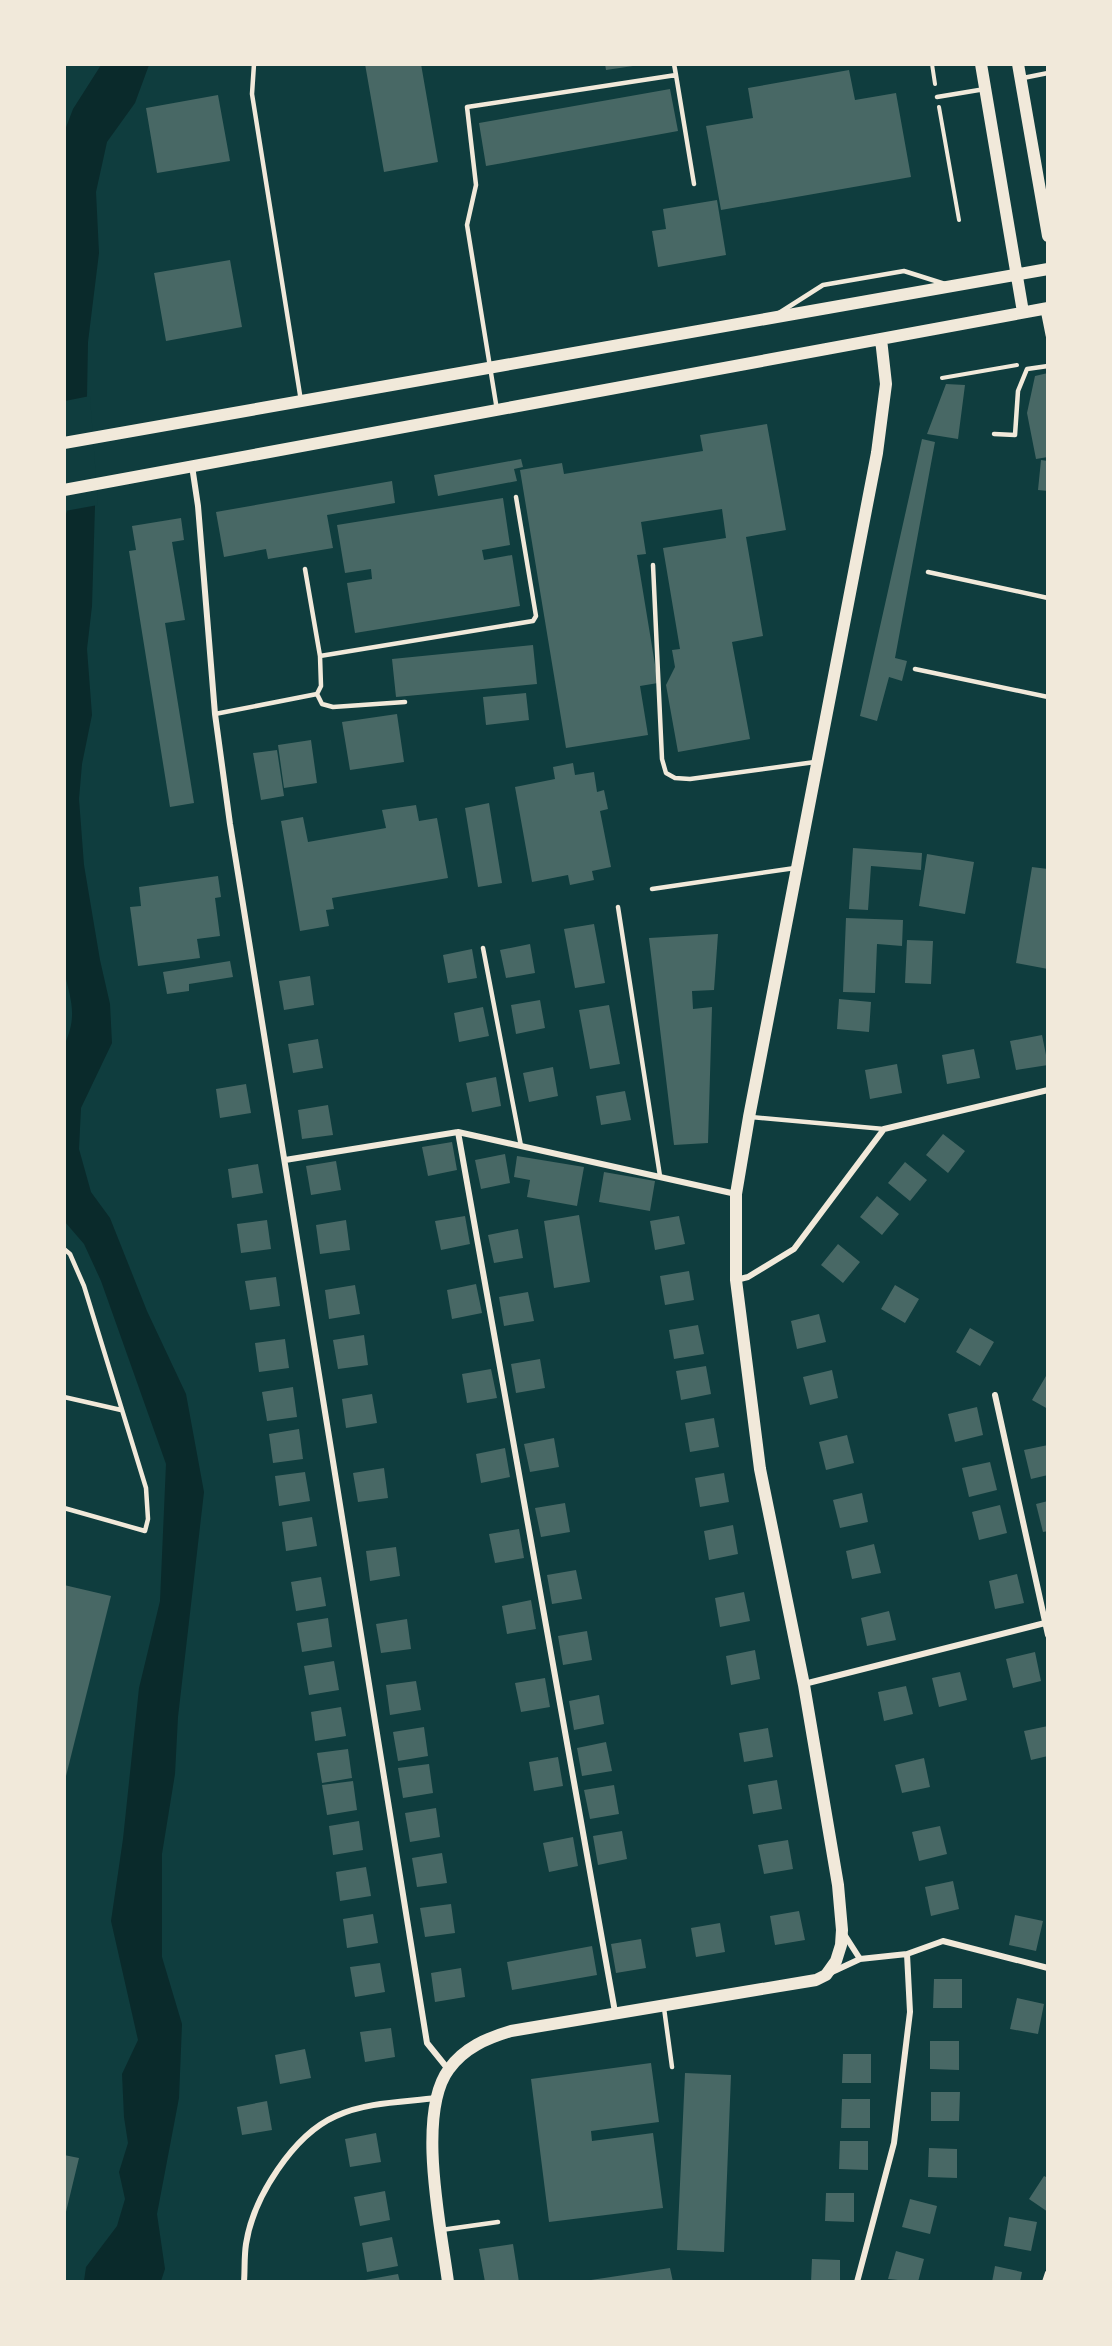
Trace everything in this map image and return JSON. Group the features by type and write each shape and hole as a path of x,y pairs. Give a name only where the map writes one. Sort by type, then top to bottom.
{"main road":[{"path":"981,64 1023,312"},
{"path":"1018,64 1047,236"},
{"path":"64,443 1047,269"},
{"path":"64,490 1045,308"},
{"path":"448,2282 432,2153 432,2131 436,2098 448,2069 462,2055 477,2044 511,2031 615,2012 804,1983 826,1975 839,1953 842,1930 838,1885 804,1684 760,1469 736,1280 736,1194 877,453 886,384 881,339"}],"street":[{"path":"192,466 198,506 215,714 230,824 427,2043 448,2069"},
{"path":"736,1280 748,1277 794,1249 884,1129 1047,1090"},
{"path":"285,1160 459,1132 736,1194"},
{"path":"459,1132 615,2012"},
{"path":"995,1395 1047,1635"},
{"path":"804,1684 1045,1623"},
{"path":"842,1930 860,1959"},
{"path":"826,1975 860,1959 907,1954 943,1941 1047,1968"},
{"path":"857,2282 894,2143 910,2012 907,1954"},
{"path":"244,2282 246,2244 255,2214 283,2162 299,2143 318,2126 336,2115 359,2108 436,2098"},
{"path":"1045,2282 1047,2273"}],"lane":[{"path":"254,64 252,94 301,401"},
{"path":"674,64 694,184"},
{"path":"1020,78 1047,73"},
{"path":"497,410 467,225 476,185 467,107 676,75"},
{"path":"938,96 985,89"},
{"path":"772,317 823,285 833,283 904,271 951,285"},
{"path":"1045,308 1047,336"},
{"path":"994,434 1015,435 1018,391 1027,369 1047,366"},
{"path":"320,656 533,621 536,616 516,497"},
{"path":"653,565 662,759 666,773 675,778 690,779 818,761"},
{"path":"305,569 320,656 321,686 317,694"},
{"path":"928,572 1047,598"},
{"path":"915,669 1047,697"},
{"path":"215,714 317,694"},
{"path":"317,694 322,704 333,707 405,702"},
{"path":"652,889 798,868"},
{"path":"618,907 660,1176"},
{"path":"483,948 521,1146"},
{"path":"749,1117 884,1129"},
{"path":"64,1250 70,1254 84,1286 146,1488 148,1519 145,1531 64,1508"},
{"path":"64,1397 121,1410"},
{"path":"664,2005 672,2067"},
{"path":"441,2230 498,2222"}],"path":[{"path":"932,64 959,220"},
{"path":"942,378 1026,363"}],"water":[{"path":"101,65 149,65 135,103 107,142 96,192 99,253 88,342 87,397 95,506 92,606 87,649 92,715 82,764 79,799 84,865 110,1004 112,1043 81,1108 79,1149 91,1192 110,1218 147,1311 186,1394 204,1492 178,1717 175,1774 162,1854 162,1957 182,2024 179,2098 157,2214 165,2269 161,2281 84,2281 86,2267 117,2226 125,2199 119,2172 128,2143 122,2074 138,2040 111,1921 123,1839 139,1688 160,1601 166,1464 101,1281 84,1244 65,1222 64,1046 71,1026 72,1008 64,970 64,520 67,511 64,494 65,130 73,109"}],"pier":[{"path":"90,396 98,505 65,511 65,401"}],"building":[{"path":"365,64 421,64 438,162 384,172"},
{"path":"605,64 633,64 633,66 606,70"},
{"path":"849,70 855,100 896,93 911,177 721,210 706,126 753,118 748,88"},
{"path":"670,89 678,131 486,166 479,123"},
{"path":"218,95 230,161 157,173 146,108"},
{"path":"717,200 726,255 658,267 652,231 666,229 663,209"},
{"path":"230,260 242,327 166,341 154,273"},
{"path":"1048,373 1048,457 1036,459 1027,413 1035,376"},
{"path":"946,384 965,385 958,439 927,434"},
{"path":"767,424 786,530 746,537 763,636 732,642 750,739 678,752 666,685 675,667 672,650 680,649 663,548 726,538 722,509 641,522 646,554 637,555 658,683 640,686 648,735 566,748 520,470 562,463 564,474 703,451 700,435"},
{"path":"922,439 935,442 895,658 907,661 902,681 889,677 877,721 860,716"},
{"path":"521,459 523,467 514,469 517,481 438,496 434,475"},
{"path":"1041,460 1048,461 1048,491 1038,490"},
{"path":"392,481 395,503 327,515 333,548 268,559 266,549 224,557 216,512"},
{"path":"503,498 510,545 482,550 484,560 512,555 520,606 355,633 347,583 372,579 371,569 345,573 337,525"},
{"path":"181,518 184,540 172,542 185,620 165,623 194,803 170,807 129,551 136,550 132,526"},
{"path":"533,645 537,684 396,697 392,659"},
{"path":"526,693 529,720 486,725 483,697"},
{"path":"397,714 404,762 350,770 342,722"},
{"path":"311,740 317,783 284,788 278,745"},
{"path":"277,750 284,796 261,800 253,753"},
{"path":"573,763 575,775 594,772 597,792 604,790 608,809 600,811 611,867 592,871 594,880 570,885 568,875 532,882 515,787 555,779 553,767"},
{"path":"489,803 502,883 478,887 465,808"},
{"path":"416,805 419,821 437,818 448,878 332,898 334,909 326,910 329,926 300,931 281,821 303,817 308,842 386,828 382,810"},
{"path":"853,848 922,853 921,870 871,866 868,910 849,909"},
{"path":"927,854 974,862 965,914 919,906"},
{"path":"1032,867 1048,869 1048,969 1016,963"},
{"path":"218,876 221,897 215,898 220,936 197,939 200,958 138,966 130,907 141,906 139,887"},
{"path":"846,918 903,920 902,946 877,944 875,993 843,992"},
{"path":"594,924 605,983 575,988 564,929"},
{"path":"718,934 714,990 692,991 693,1009 712,1007 708,1143 674,1145 649,938"},
{"path":"907,940 933,941 931,984 905,983"},
{"path":"530,944 535,973 506,978 500,950"},
{"path":"472,949 477,978 448,983 443,955"},
{"path":"230,961 233,977 189,984 189,991 167,994 163,972"},
{"path":"310,976 314,1005 284,1010 279,981"},
{"path":"839,999 871,1002 869,1032 837,1029"},
{"path":"540,1000 545,1028 516,1034 511,1005"},
{"path":"609,1005 620,1064 590,1069 579,1010"},
{"path":"483,1007 489,1036 459,1042 454,1013"},
{"path":"1042,1035 1048,1065 1016,1070 1010,1041"},
{"path":"318,1039 323,1068 293,1073 288,1044"},
{"path":"974,1049 980,1078 947,1084 942,1055"},
{"path":"897,1064 902,1093 870,1099 865,1070"},
{"path":"553,1067 558,1096 529,1102 523,1073"},
{"path":"496,1077 501,1106 472,1112 466,1083"},
{"path":"246,1084 251,1113 220,1118 216,1089"},
{"path":"625,1091 631,1120 601,1125 596,1096"},
{"path":"328,1105 333,1135 302,1139 298,1110"},
{"path":"943,1134 965,1151 948,1173 926,1155"},
{"path":"452,1142 457,1170 428,1176 422,1147"},
{"path":"505,1154 510,1183 481,1189 475,1160"},
{"path":"517,1156 584,1167 577,1206 527,1197 530,1180 514,1177"},
{"path":"336,1161 341,1190 311,1195 306,1166"},
{"path":"905,1162 927,1180 910,1201 888,1183"},
{"path":"258,1164 263,1193 232,1198 228,1169"},
{"path":"604,1172 655,1181 650,1211 599,1202"},
{"path":"877,1196 899,1214 882,1235 860,1217"},
{"path":"579,1215 590,1282 554,1288 544,1221"},
{"path":"465,1216 470,1244 441,1250 435,1221"},
{"path":"679,1216 685,1244 655,1250 650,1221"},
{"path":"267,1220 271,1249 241,1253 237,1224"},
{"path":"346,1220 350,1250 320,1254 316,1225"},
{"path":"518,1229 523,1258 494,1263 488,1235"},
{"path":"838,1244 860,1262 843,1283 821,1265"},
{"path":"689,1271 694,1300 665,1305 660,1276"},
{"path":"276,1277 280,1306 250,1310 245,1281"},
{"path":"476,1284 482,1313 452,1319 447,1290"},
{"path":"355,1285 360,1314 329,1319 325,1290"},
{"path":"895,1285 919,1299 905,1323 881,1309"},
{"path":"528,1292 534,1321 504,1326 499,1297"},
{"path":"819,1314 826,1342 797,1349 791,1321"},
{"path":"698,1325 704,1354 674,1359 669,1330"},
{"path":"970,1328 994,1342 980,1366 956,1352"},
{"path":"364,1335 368,1365 338,1369 333,1340"},
{"path":"285,1339 289,1368 259,1372 255,1343"},
{"path":"540,1359 545,1388 516,1393 511,1364"},
{"path":"706,1366 711,1394 681,1400 676,1371"},
{"path":"491,1369 497,1398 467,1403 462,1374"},
{"path":"832,1370 838,1398 810,1405 803,1377"},
{"path":"1046,1376 1048,1377 1048,1409 1032,1400"},
{"path":"293,1387 297,1417 267,1421 262,1392"},
{"path":"372,1394 377,1423 346,1428 342,1399"},
{"path":"977,1407 983,1435 955,1442 948,1414"},
{"path":"714,1418 719,1447 690,1452 685,1423"},
{"path":"299,1429 303,1459 273,1463 269,1434"},
{"path":"847,1435 854,1463 826,1470 819,1442"},
{"path":"554,1438 559,1467 530,1472 524,1444"},
{"path":"1048,1445 1048,1475 1031,1479 1024,1450"},
{"path":"505,1448 510,1477 481,1483 476,1454"},
{"path":"990,1462 997,1490 969,1497 962,1468"},
{"path":"384,1468 388,1498 358,1502 353,1473"},
{"path":"305,1472 310,1501 279,1506 275,1476"},
{"path":"724,1473 729,1502 700,1507 695,1478"},
{"path":"862,1493 868,1522 840,1528 833,1500"},
{"path":"1048,1501 1048,1531 1043,1532 1036,1504"},
{"path":"565,1503 570,1532 541,1537 535,1508"},
{"path":"1000,1505 1007,1533 979,1540 972,1512"},
{"path":"312,1517 317,1546 286,1551 282,1522"},
{"path":"733,1525 738,1554 709,1560 704,1531"},
{"path":"519,1529 524,1558 495,1563 489,1534"},
{"path":"874,1544 881,1573 852,1579 846,1551"},
{"path":"396,1547 400,1576 370,1581 366,1551"},
{"path":"576,1570 582,1599 552,1604 547,1575"},
{"path":"1017,1574 1024,1603 995,1609 989,1581"},
{"path":"321,1577 326,1606 296,1611 291,1582"},
{"path":"64,1585 111,1596 65,1780 64,1780"},
{"path":"744,1592 750,1621 720,1627 715,1598"},
{"path":"531,1600 536,1629 507,1634 502,1606"},
{"path":"889,1611 896,1640 867,1646 861,1618"},
{"path":"328,1618 332,1647 302,1652 297,1623"},
{"path":"407,1619 411,1649 381,1653 376,1624"},
{"path":"587,1631 592,1660 563,1665 558,1636"},
{"path":"755,1650 760,1679 731,1685 726,1656"},
{"path":"1035,1652 1041,1681 1013,1688 1006,1659"},
{"path":"334,1661 339,1690 309,1695 304,1666"},
{"path":"960,1672 967,1700 939,1707 932,1678"},
{"path":"545,1678 550,1707 521,1712 515,1683"},
{"path":"416,1681 421,1710 390,1715 386,1685"},
{"path":"906,1686 913,1714 884,1721 878,1692"},
{"path":"599,1695 604,1724 574,1730 569,1701"},
{"path":"341,1707 346,1736 315,1741 311,1712"},
{"path":"1048,1726 1048,1756 1031,1760 1024,1731"},
{"path":"424,1727 428,1756 398,1761 393,1732"},
{"path":"768,1728 773,1757 744,1762 739,1733"},
{"path":"606,1742 612,1771 582,1776 577,1748"},
{"path":"348,1749 352,1778 322,1783 317,1753"},
{"path":"558,1757 563,1786 534,1791 529,1762"},
{"path":"924,1758 930,1787 902,1793 895,1765"},
{"path":"429,1764 433,1793 403,1798 398,1768"},
{"path":"777,1780 782,1809 753,1814 748,1785"},
{"path":"353,1781 357,1810 327,1815 322,1785"},
{"path":"614,1785 619,1814 590,1819 584,1790"},
{"path":"436,1808 440,1837 410,1842 405,1813"},
{"path":"359,1821 363,1850 333,1855 329,1826"},
{"path":"940,1826 947,1854 919,1861 912,1832"},
{"path":"622,1831 627,1859 598,1865 593,1836"},
{"path":"573,1837 578,1866 549,1872 543,1843"},
{"path":"788,1840 793,1869 764,1874 758,1845"},
{"path":"442,1853 447,1883 417,1887 412,1858"},
{"path":"366,1867 371,1896 340,1901 336,1872"},
{"path":"953,1881 959,1909 931,1916 925,1887"},
{"path":"451,1904 455,1933 425,1937 420,1908"},
{"path":"799,1911 805,1940 775,1945 770,1916"},
{"path":"373,1914 378,1943 347,1948 343,1919"},
{"path":"1015,1915 1043,1921 1036,1951 1009,1945"},
{"path":"720,1923 725,1952 696,1957 691,1928"},
{"path":"641,1939 646,1968 616,1973 611,1944"},
{"path":"592,1946 597,1975 512,1990 507,1962"},
{"path":"380,1963 385,1992 355,1997 350,1967"},
{"path":"461,1968 465,1997 435,2002 431,1973"},
{"path":"934,1979 962,1979 962,2008 933,2008"},
{"path":"1017,1998 1044,2004 1038,2034 1010,2029"},
{"path":"391,2028 395,2057 365,2062 360,2032"},
{"path":"930,2041 959,2041 959,2070 930,2069"},
{"path":"305,2049 311,2078 280,2084 275,2055"},
{"path":"843,2054 871,2054 871,2083 842,2083"},
{"path":"651,2063 659,2122 591,2131 592,2141 653,2133 663,2208 549,2222 531,2079"},
{"path":"685,2073 731,2075 724,2252 677,2250"},
{"path":"931,2092 960,2092 959,2121 931,2121"},
{"path":"842,2099 870,2099 870,2128 841,2128"},
{"path":"267,2101 272,2130 242,2135 237,2107"},
{"path":"376,2133 381,2162 350,2167 345,2139"},
{"path":"840,2141 868,2141 868,2170 839,2169"},
{"path":"929,2148 957,2149 957,2178 928,2177"},
{"path":"64,2155 79,2158 65,2216 64,2216"},
{"path":"1044,2176 1048,2178 1048,2212 1029,2199"},
{"path":"385,2191 390,2220 360,2226 354,2197"},
{"path":"826,2193 854,2193 854,2222 825,2221"},
{"path":"910,2199 937,2206 930,2234 902,2227"},
{"path":"1009,2217 1037,2222 1031,2251 1004,2246"},
{"path":"392,2237 398,2266 367,2272 362,2243"},
{"path":"513,2244 519,2282 485,2282 479,2249"},
{"path":"896,2251 924,2259 918,2282 888,2279"},
{"path":"812,2259 840,2260 840,2282 811,2282"},
{"path":"995,2266 1022,2272 1020,2282 992,2282"},
{"path":"670,2268 673,2282 591,2282 591,2280"},
{"path":"398,2274 400,2282 365,2282 365,2280"}]}
